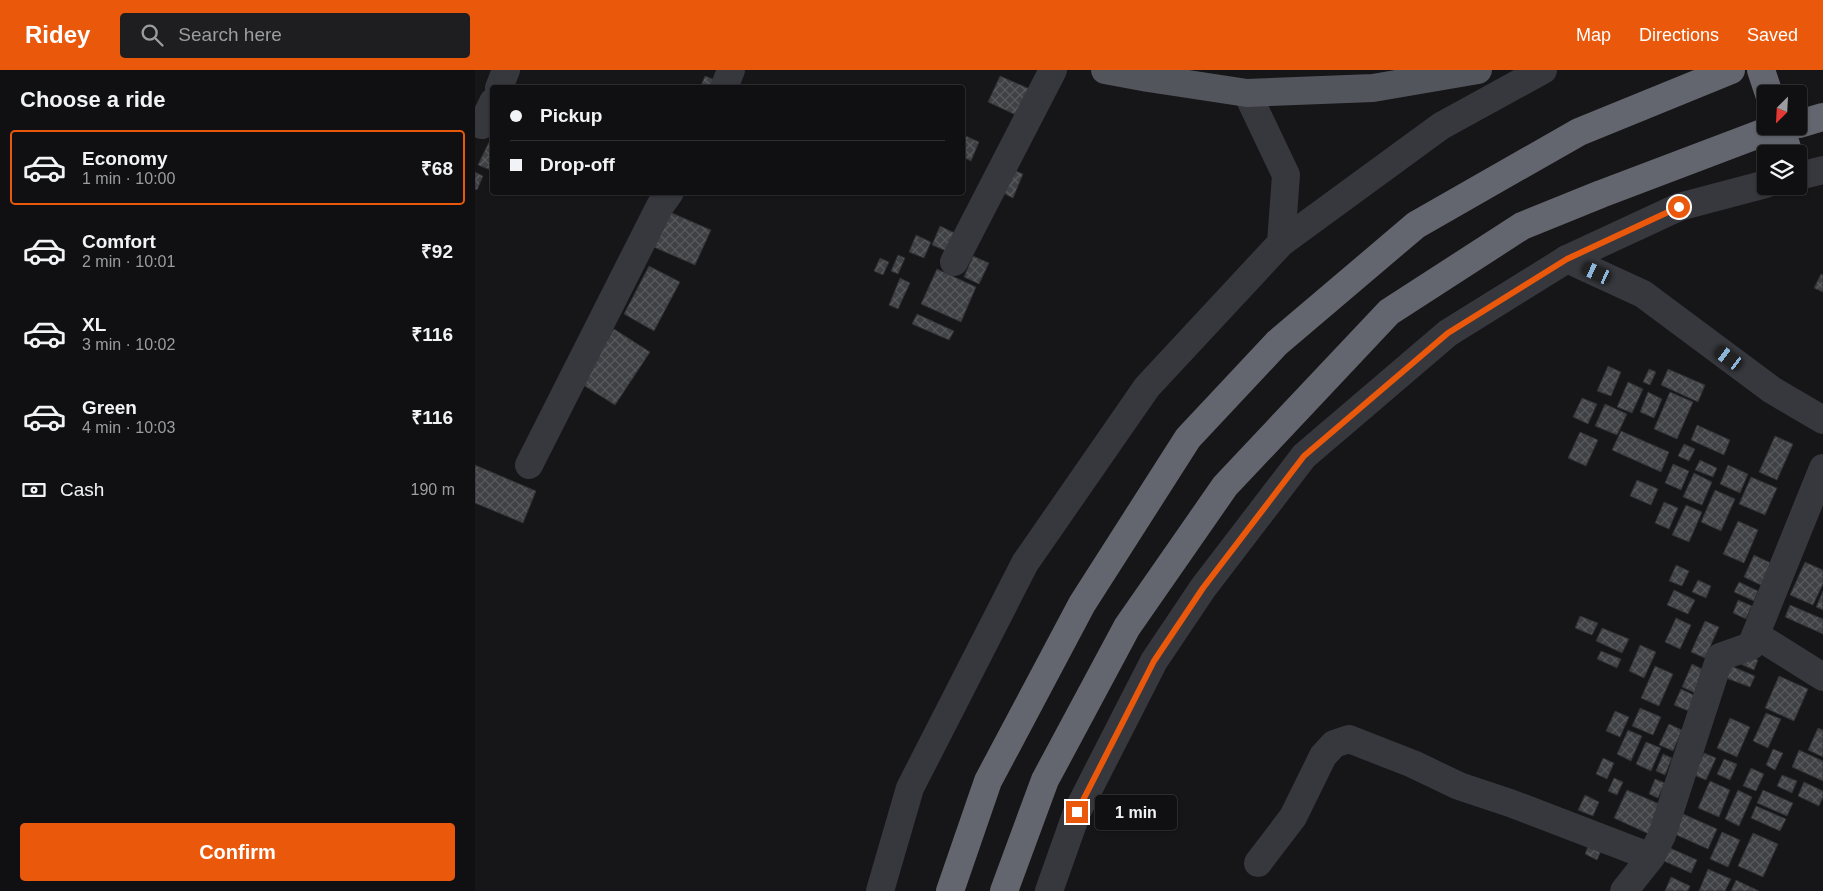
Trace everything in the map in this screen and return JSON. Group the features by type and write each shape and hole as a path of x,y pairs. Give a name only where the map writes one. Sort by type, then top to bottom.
{"highway":[{"path":"949,891 988,781 1082,604 1188,438 1277,343 1416,225 1579,132 1731,70"},
{"path":"1761,70 1766,85"},
{"path":"1807,122 1823,117"},
{"path":"1004,891 1045,780 1127,627 1225,486 1389,312 1522,226 1758,135"}],"main road":[{"path":"1105,70 1247,93 1373,88 1478,70"}],"street":[{"path":"500,85 506,70"},
{"path":"725,85 731,70"},
{"path":"954,262 1053,70"},
{"path":"880,891 910,788 1025,563 1147,387 1281,243 1441,126 1543,70"},
{"path":"1247,93 1286,175 1281,243"},
{"path":"1807,174 1823,170"},
{"path":"1049,891 1077,812 1154,661 1203,588 1304,456 1448,333 1567,259 1679,207 1757,186"},
{"path":"529,465 660,206 668,195"},
{"path":"1567,259 1643,294 1772,390 1823,420"},
{"path":"1624,891 1651,857 1662,835 1720,656 1751,646 1823,468"},
{"path":"1755,635 1823,678"},
{"path":"1258,863 1293,817 1323,756 1334,744 1349,739 1413,764 1459,786 1651,857"}],"building":[{"path":"705,76 720,82 719,85 701,85"},
{"path":"1000,76 1030,89 1018,116 988,102"},
{"path":"966,136 979,142 971,161 965,158"},
{"path":"489,142 490,142 490,170 478,165"},
{"path":"1009,168 1023,174 1013,198 999,191"},
{"path":"475,172 483,176 477,190 475,189"},
{"path":"665,210 711,230 695,265 649,245"},
{"path":"940,226 959,235 951,253 932,245"},
{"path":"916,235 931,242 924,258 909,252"},
{"path":"898,255 905,258 898,274 891,271"},
{"path":"973,256 989,263 979,284 964,277"},
{"path":"880,258 889,262 883,275 874,271"},
{"path":"649,266 680,282 654,331 624,314"},
{"path":"937,269 976,287 961,322 921,304"},
{"path":"1821,274 1823,275 1823,292 1814,288"},
{"path":"900,278 910,283 898,309 889,305"},
{"path":"917,314 954,331 949,340 912,324"},
{"path":"614,329 650,352 615,405 580,383"},
{"path":"1608,366 1621,372 1611,396 1597,391"},
{"path":"1649,369 1656,372 1650,385 1643,382"},
{"path":"1668,369 1705,385 1698,402 1661,385"},
{"path":"1628,382 1643,389 1632,413 1617,407"},
{"path":"1648,392 1662,399 1654,418 1640,412"},
{"path":"1670,392 1693,402 1677,439 1654,429"},
{"path":"1582,398 1597,404 1588,424 1573,417"},
{"path":"1605,404 1627,414 1617,435 1595,426"},
{"path":"1697,425 1730,440 1724,455 1691,440"},
{"path":"1621,431 1669,452 1661,472 1612,450"},
{"path":"1580,432 1598,440 1586,466 1568,458"},
{"path":"1775,436 1793,444 1777,480 1759,472"},
{"path":"1684,444 1695,449 1689,461 1678,456"},
{"path":"1700,460 1717,468 1713,477 1695,470"},
{"path":"1673,464 1689,471 1681,490 1665,483"},
{"path":"475,465 536,491 523,523 475,503"},
{"path":"1728,465 1748,474 1740,493 1720,484"},
{"path":"1694,473 1712,482 1702,505 1683,497"},
{"path":"1751,477 1777,488 1765,515 1739,504"},
{"path":"1637,480 1658,489 1651,505 1630,496"},
{"path":"1715,490 1735,499 1721,531 1701,522"},
{"path":"1664,502 1678,508 1669,529 1655,523"},
{"path":"1686,505 1702,512 1689,542 1672,535"},
{"path":"1738,521 1758,530 1744,563 1723,554"},
{"path":"1754,555 1773,564 1763,586 1744,577"},
{"path":"1805,562 1823,570 1823,584 1813,605 1790,595"},
{"path":"1676,565 1689,571 1682,586 1669,581"},
{"path":"1698,580 1711,586 1706,598 1692,592"},
{"path":"1739,582 1758,591 1754,601 1734,592"},
{"path":"1674,590 1695,600 1688,614 1667,605"},
{"path":"1823,591 1823,610 1816,607"},
{"path":"1738,600 1752,606 1746,619 1733,613"},
{"path":"1790,605 1823,619 1823,634 1785,617"},
{"path":"1580,616 1598,623 1592,635 1575,628"},
{"path":"1676,618 1691,625 1680,649 1665,642"},
{"path":"1705,621 1719,627 1705,658 1691,652"},
{"path":"1602,628 1629,639 1622,653 1596,641"},
{"path":"1640,645 1656,652 1644,678 1629,671"},
{"path":"1601,651 1621,659 1617,668 1597,659"},
{"path":"1741,652 1758,660 1754,670 1736,662"},
{"path":"1692,664 1710,673 1700,695 1682,687"},
{"path":"1655,666 1673,674 1659,706 1641,698"},
{"path":"1731,666 1755,676 1750,687 1726,678"},
{"path":"1779,676 1808,689 1794,721 1765,708"},
{"path":"1681,689 1698,697 1691,712 1674,705"},
{"path":"1640,708 1661,717 1653,735 1632,726"},
{"path":"1615,711 1629,717 1620,737 1606,731"},
{"path":"1766,713 1781,719 1768,748 1753,741"},
{"path":"1730,718 1750,727 1737,757 1717,748"},
{"path":"1669,724 1682,730 1673,751 1659,745"},
{"path":"1818,728 1823,730 1823,757 1808,750"},
{"path":"1628,730 1642,736 1631,761 1617,754"},
{"path":"1646,742 1661,748 1651,771 1636,764"},
{"path":"1773,749 1783,753 1775,770 1766,765"},
{"path":"1799,750 1823,761 1823,781 1792,767"},
{"path":"1704,753 1716,758 1706,780 1694,775"},
{"path":"1663,754 1672,758 1665,775 1656,771"},
{"path":"1603,758 1614,763 1607,779 1596,774"},
{"path":"1724,759 1737,764 1730,780 1717,774"},
{"path":"1751,768 1764,774 1756,791 1743,786"},
{"path":"1782,775 1797,781 1792,793 1777,786"},
{"path":"1614,778 1623,782 1617,795 1608,791"},
{"path":"1655,779 1665,783 1658,798 1649,794"},
{"path":"1710,781 1730,790 1719,817 1698,808"},
{"path":"1804,782 1823,791 1823,797 1819,806 1798,796"},
{"path":"1627,790 1664,806 1651,835 1614,818"},
{"path":"1738,790 1752,797 1739,826 1725,819"},
{"path":"1763,790 1793,803 1787,816 1757,803"},
{"path":"1585,795 1599,802 1593,816 1578,810"},
{"path":"1756,806 1786,819 1780,831 1751,818"},
{"path":"1681,813 1717,829 1708,849 1672,833"},
{"path":"1722,832 1740,840 1728,867 1710,859"},
{"path":"1753,833 1778,844 1763,877 1738,866"},
{"path":"1591,839 1604,844 1597,860 1585,854"},
{"path":"1670,848 1697,860 1691,873 1664,861"},
{"path":"1708,869 1731,879 1725,891 1699,891"},
{"path":"1671,877 1690,886 1688,891 1665,891"},
{"path":"1736,880 1759,891 1731,891"}],"route":[{"path":"1077,812 1154,661 1203,588 1304,456 1448,333 1567,259 1679,207"}]}
